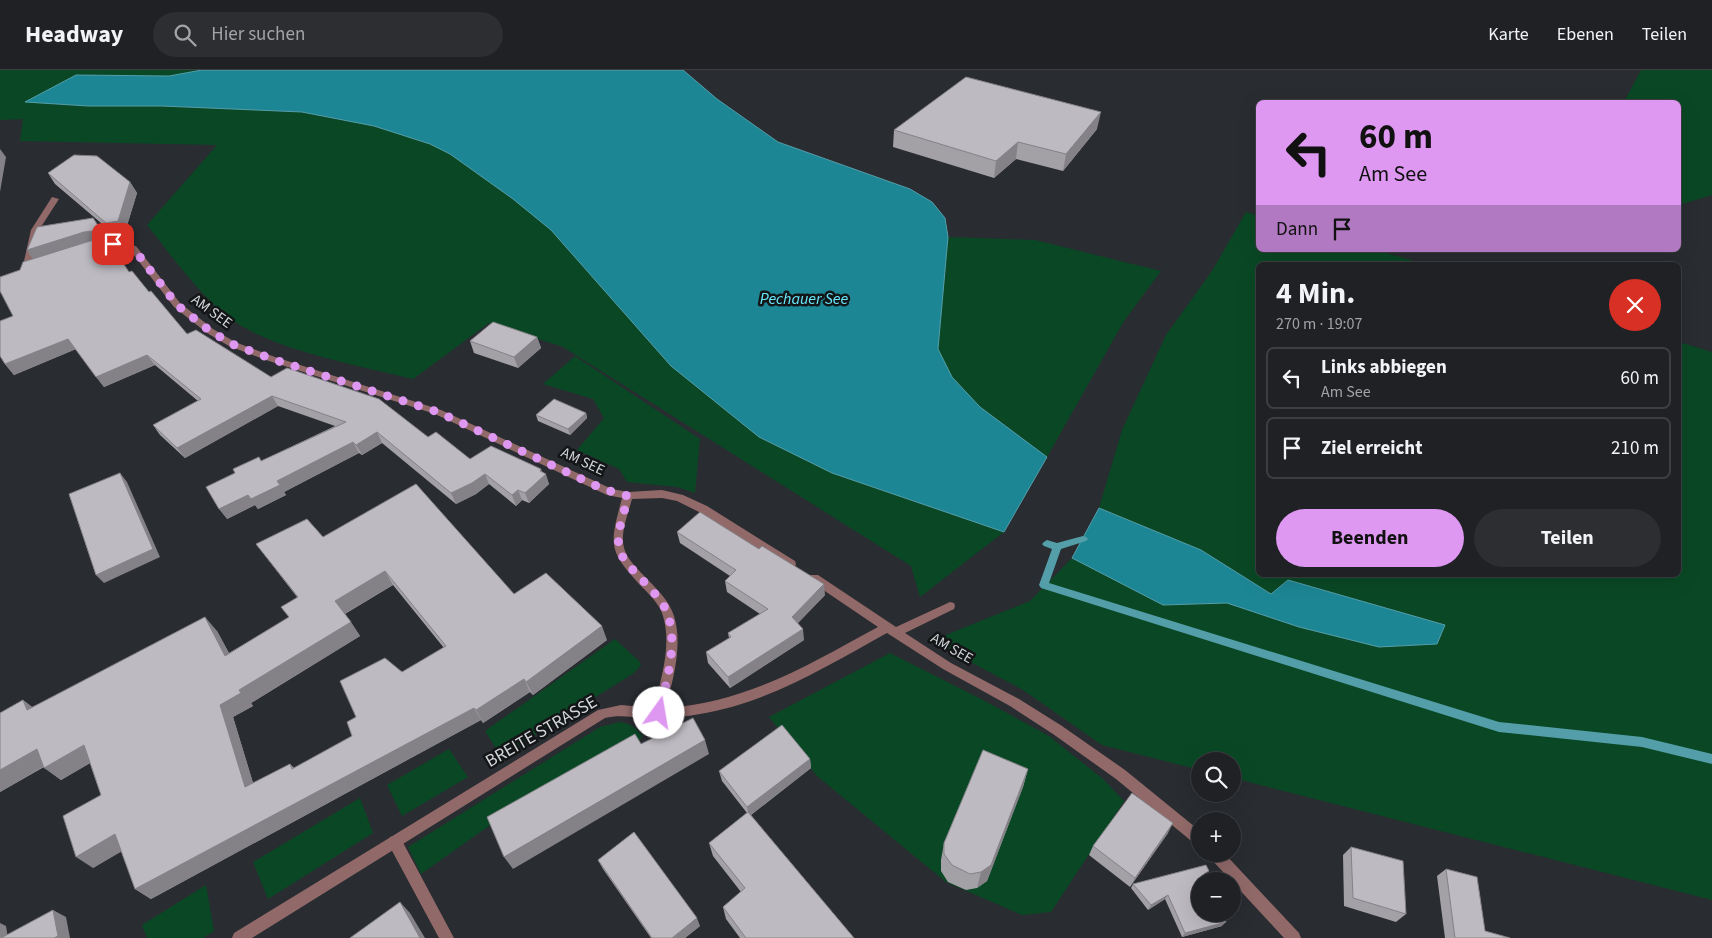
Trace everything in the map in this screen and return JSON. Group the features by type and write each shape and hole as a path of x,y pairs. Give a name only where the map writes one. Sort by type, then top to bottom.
{"street":[{"path":"26,270 35,230 55,199"},
{"name":"AM SEE","path":"89,249 116,244 133,248 177,305 210,331 232,344 272,359 438,412 603,489 628,496 666,494 690,502 809,575 891,631 949,667 1023,707 1069,737 1135,786 1191,832"},
{"path":"628,496 618,536 619,549 664,606 671,627 671,655 659,713"},
{"name":"BREITE STRASSE","path":"239,938 602,714 623,710 659,713 719,706 756,694 891,631 950,606"},
{"path":"395,842 447,938"},
{"path":"1223,862 1294,938"}],"green space":[{"path":"0,70 202,70 169,76 76,75 88,106 162,106 302,112 374,126 430,144 450,154 513,199 551,230 671,365 759,437 832,473 1004,532 920,597 911,566 563,347 489,323 413,379 316,355 266,338 244,328 227,316 205,296 147,225 217,145 20,141 23,119 0,120"},
{"path":"1641,70 1712,70 1712,195 1681,204 1681,100 1625,100"},
{"path":"1246,212 1256,215 1256,252 1383,252 1418,262 1256,262 1256,577 1681,577 1681,343 1712,352 1712,900 1241,780 1241,752 1191,752 1191,768 1102,745 1023,690 931,641 1030,601 1072,558 1163,605 1227,603 1299,627 1362,603 1288,580 1271,594 1201,550 1099,508 1122,430 1166,335 1212,271"},
{"path":"948,237 1035,240 1161,271 1124,321 1047,457 980,407 952,377 938,349"},
{"path":"575,356 700,439 695,493 677,487 627,482 619,469 577,450 604,418 593,399 543,384"},
{"path":"615,639 639,661 641,665 634,673 501,756 485,731"},
{"path":"890,653 1049,736 1103,779 1124,801 1051,912 1022,915 946,882 817,776 769,717"},
{"path":"620,722 633,726 638,730 642,736 639,741 496,821 421,874 408,847 600,727"},
{"path":"449,749 468,777 402,816 387,785"},
{"path":"360,798 373,833 268,899 253,862"},
{"path":"206,885 214,931 203,938 147,938 142,925"}],"water":[{"name":"Pechauer See","path":"202,70 683,70 717,99 778,142 910,189 932,202 945,218 948,237 938,349 952,377 980,407 1047,457 1004,532 832,473 759,437 671,366 551,230 513,199 450,154 430,144 374,126 302,112 162,106 88,106 25,102 76,75 169,76"},
{"path":"1099,508 1201,550 1271,594 1288,580 1445,625 1437,644 1379,647 1299,627 1227,603 1163,605 1072,558"}],"building":[{"path":"966,77 1101,112 1066,154 1018,142 996,161 894,130"},
{"path":"74,155 97,156 130,182 118,221 106,223 48,173"},
{"path":"93,218 101,230 84,232 27,250 37,227"},
{"path":"106,238 129,272 132,271 149,292 151,291 187,334 196,330 271,377 287,368 379,399 428,437 436,432 470,459 491,446 541,469 540,471 546,474 525,493 518,490 512,495 485,474 472,483 451,493 377,432 356,445 353,442 277,481 280,485 251,499 248,495 219,509 206,487 235,473 233,469 259,457 261,461 346,422 272,396 177,448 153,425 201,399 147,355 96,377 68,339 5,364 0,356 0,321 13,316 0,291 0,277 20,270 23,262 90,241"},
{"path":"493,322 537,337 514,357 470,341"},
{"path":"554,399 586,413 568,429 536,415"},
{"path":"120,473 153,549 96,575 69,494"},
{"path":"416,484 514,594 546,573 602,626 526,682 524,679 476,710 474,708 135,889 115,834 76,857 63,816 101,795 84,745 44,768 37,749 0,770 0,713 23,700 27,710 205,617 225,656 289,617 281,607 298,597 256,544 307,519 323,537","holes":["385,571 446,646 402,672 385,658 340,681 356,717 347,722 352,736 292,769 290,764 245,787 220,705 241,693 239,690 351,622 335,601"]},
{"path":"700,512 759,549 762,546 824,584 792,617 803,629 728,677 706,652 731,637 728,633 768,609 725,581 736,570 677,532"},
{"path":"693,718 705,740 504,857 487,817 635,734 641,744"},
{"path":"782,725 810,759 747,807 719,771"},
{"path":"983,750 1028,769 991,865 981,872 970,874 952,865 944,854 944,843"},
{"path":"1132,793 1173,823 1135,878 1093,846"},
{"path":"748,812 854,938 746,938 723,907 745,888 709,843"},
{"path":"634,832 697,918 672,938 652,938 598,860"},
{"path":"1351,847 1403,861 1406,914 1353,898"},
{"path":"1206,865 1209,871 1207,872 1191,872 1191,922 1226,922 1185,933 1168,895 1151,905 1133,884"},
{"path":"1446,869 1477,877 1485,931 1510,938 1455,938"},
{"path":"400,902 420,938 350,938"},
{"path":"53,910 58,936 54,938 1,938"}],"waterway":[{"path":"1057,547 1083,539"},
{"path":"1047,544 1057,547"},
{"path":"1057,547 1044,585 1499,727 1642,742 1712,759"}],"route":[{"path":"113,244 126,245 138,252 177,305 198,323 232,344 272,359 438,412 603,489 628,496 618,536 619,549 660,599 668,614 671,627 671,655 659,713"}]}
